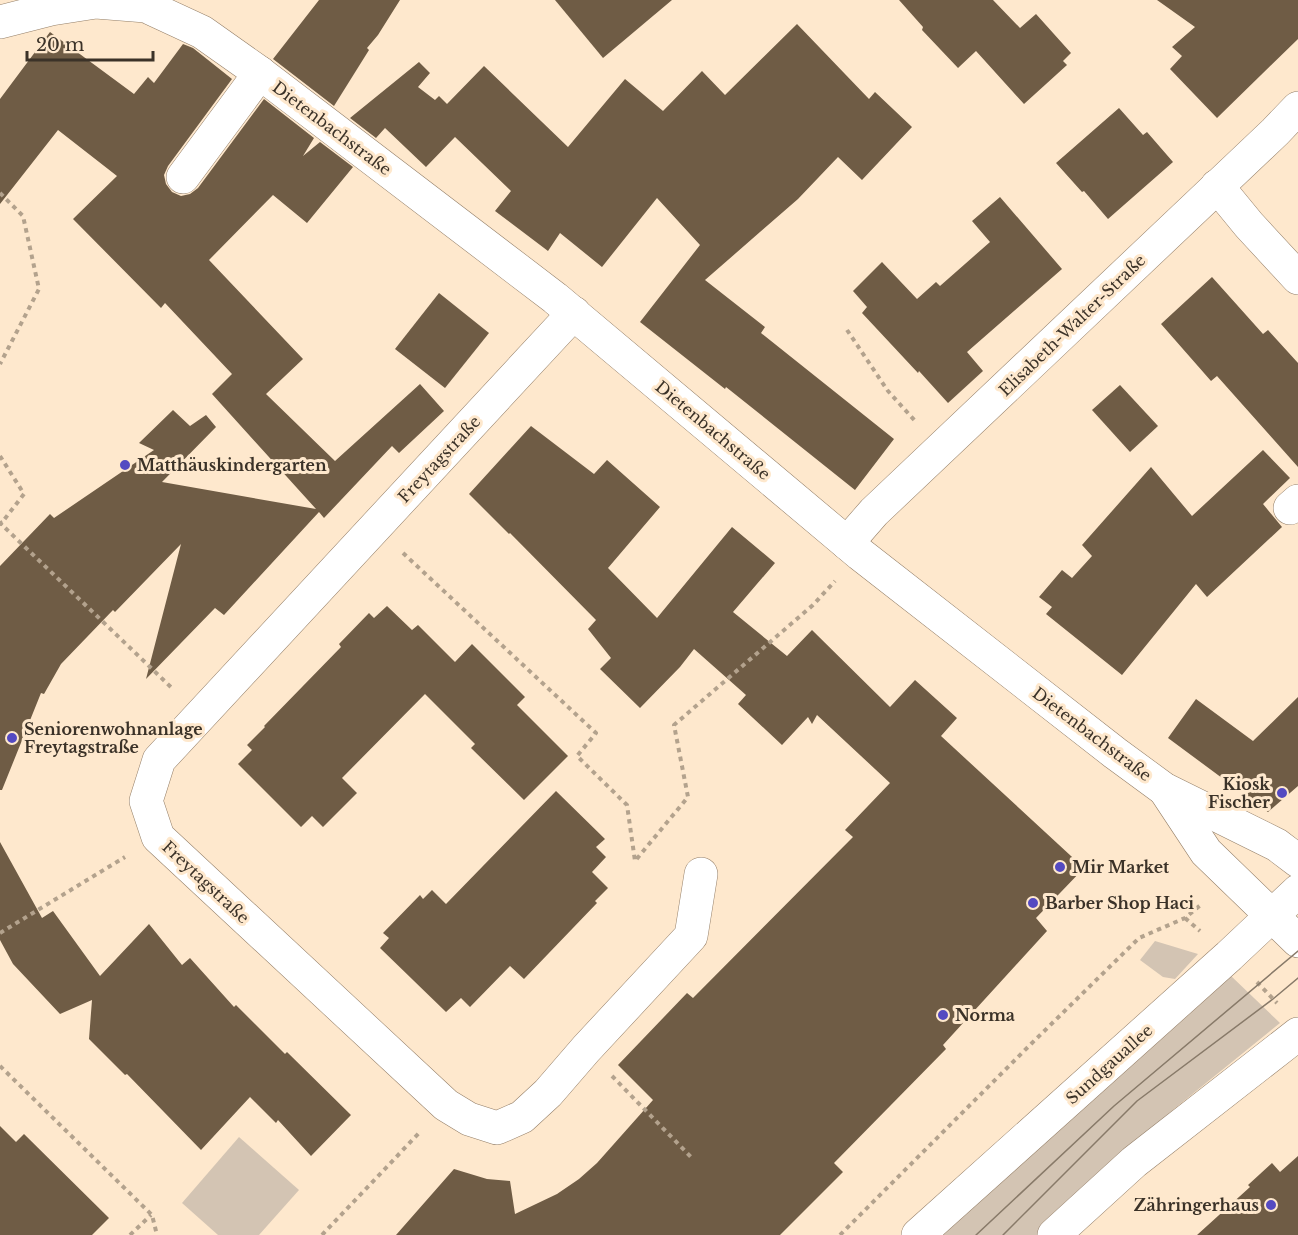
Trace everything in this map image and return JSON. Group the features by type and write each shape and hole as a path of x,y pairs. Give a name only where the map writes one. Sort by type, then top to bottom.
{"street":[{"name":"Dietenbachstraße","path":"0,22 51,9 96,2 146,6 202,32 260,72 574,313 854,549 1115,753 1164,789 1277,845 1298,861"},
{"name":"Dietenbachstraße","path":"183,177 260,72"},
{"name":"Elisabeth-Walter-Straße","path":"854,549 874,512 1298,108"},
{"path":"1217,186 1298,278"},
{"name":"Freytagstraße","path":"574,313 159,760 146,801 158,837 446,1105 469,1119 497,1128 522,1117 548,1093 691,936 701,874"},
{"name":"Dietenbachstraße","path":"1164,789 1206,852 1298,941"},
{"name":"Sundgauallee","path":"918,1235 1229,956 1298,891"},
{"path":"1054,1235 1134,1162 1298,1034"}],"path":[{"path":"0,193 23,216 39,289 0,364"},
{"path":"847,330 888,392 941,448"},
{"path":"0,456 24,494 0,524 201,715"},
{"path":"376,528 596,733 577,756 627,805 635,861 688,797 674,724 813,605 854,549"},
{"path":"0,933 158,837"},
{"path":"840,1235 1140,938 1185,918"},
{"path":"586,1050 691,1157"},
{"path":"0,1065 152,1215 157,1235"},
{"path":"322,1235 446,1105"},
{"path":"130,1235 152,1215"}],"shaded area":[{"path":"1155,941 1198,954 1175,979 1163,977 1140,960"},
{"path":"1230,975 1280,1023 1174,1109 1105,1169 1037,1235 939,1235"},
{"path":"239,1137 299,1190 259,1235 218,1235 182,1203"}],"building":[{"path":"319,0 400,0 367,48 369,50 334,106 273,59"},
{"path":"555,0 672,0 603,58"},
{"path":"899,0 993,0 1020,28 1036,14 1071,53 1063,61 1067,65 1024,104 976,51 958,68 922,30 923,27"},
{"path":"1157,0 1298,0 1298,39 1217,118 1170,69 1182,56 1172,47 1195,27"},
{"path":"797,24 869,99 875,92 912,127 862,180 838,157 798,199 705,280 765,327 761,333 894,439 855,490 640,322 700,245 657,198 602,267 560,233 548,251 495,211 511,191 455,137 426,167 385,128 376,138 350,118 419,62 430,73 418,87 435,100 439,96 447,104 484,66 568,147 625,79 663,111 702,71 725,95"},
{"path":"50,32 134,94 148,77 154,83 183,44 193,48 232,79 168,166 164,175 166,184 172,192 181,196 190,194 198,188 264,99 314,138 303,156 320,142 353,167 307,223 273,195 209,260 303,359 266,394 335,461 420,384 444,411 399,453 392,446 324,518 319,512 224,615 215,608 146,679 181,544 61,664 44,694 41,693 2,790 0,790 0,566 50,514 54,518 154,450 139,443 173,410 190,426 206,415 216,427 162,482 316,509 212,394 232,374 165,303 161,308 73,219 117,176 58,130 0,204 0,99"},
{"path":"1119,108 1143,135 1147,132 1173,162 1108,219 1056,163"},
{"path":"1000,197 1062,269 967,352 983,371 948,403 862,313 867,307 853,291 882,262 917,299 936,282 940,286 990,242 972,221"},
{"path":"1212,277 1263,334 1268,330 1298,363 1298,467 1217,376 1211,381 1161,324"},
{"path":"439,293 489,333 445,388 395,349"},
{"path":"1120,385 1158,426 1130,452 1092,410"},
{"path":"531,426 594,474 607,460 660,507 608,568 657,618 732,527 775,563 733,612 787,656 812,630 890,707 915,680 957,718 941,736 1084,868 1036,918 1047,931 943,1045 946,1049 834,1163 843,1172 780,1235 396,1235 454,1169 487,1179 510,1181 515,1214 557,1194 597,1163 653,1100 618,1065 687,993 693,998 853,837 845,830 890,783 817,715 812,724 808,717 782,745 738,704 746,695 694,649 680,667 640,708 600,669 611,658 588,629 596,620 469,494"},
{"path":"1263,450 1290,478 1263,504 1282,527 1207,597 1196,584 1122,675 1046,614 1052,607 1039,597 1062,570 1072,578 1092,556 1082,545 1151,467 1192,516"},
{"path":"387,606 412,630 418,625 455,662 472,644 525,697 517,705 568,756 524,800 471,748 475,744 425,694 342,778 357,793 323,827 312,816 301,827 238,764 252,750 247,745 341,647 339,644 369,613 374,618"},
{"path":"1298,697 1298,786 1268,812 1168,738 1196,699 1253,741"},
{"path":"556,791 605,839 596,847 606,857 592,872 608,888 595,901 597,903 524,979 510,966 470,1007 461,998 446,1012 380,948 389,938 383,933 420,895 423,899 432,890 446,904"},
{"path":"0,842 42,918 53,911 100,976 149,924 182,965 190,958 234,1007 236,1005 285,1054 287,1052 351,1115 311,1156 278,1120 276,1123 250,1097 201,1150 127,1074 125,1075 89,1039 92,1000 60,1014 13,964 0,940"},
{"path":"0,1126 16,1142 24,1134 109,1218 92,1235 0,1235"},
{"name":"Zähringerhaus","path":"1298,1156 1298,1235 1197,1235 1250,1187 1248,1185 1272,1163 1280,1172"}],"tram line":[{"path":"976,1235 1114,1106 1298,951"},
{"path":"1003,1235 1137,1101 1298,978"}],"place":[{"name":"Matthäuskindergarten","path":"125,465"},
{"name":"Seniorenwohnanlage Freytagstraße","path":"12,738"},
{"name":"Kiosk Fischer","path":"1282,793"},
{"name":"Mir Market","path":"1060,867"},
{"name":"Barber Shop Haci","path":"1033,903"},
{"name":"Norma","path":"943,1015"},
{"name":"Zähringerhaus","path":"1271,1205"}]}
